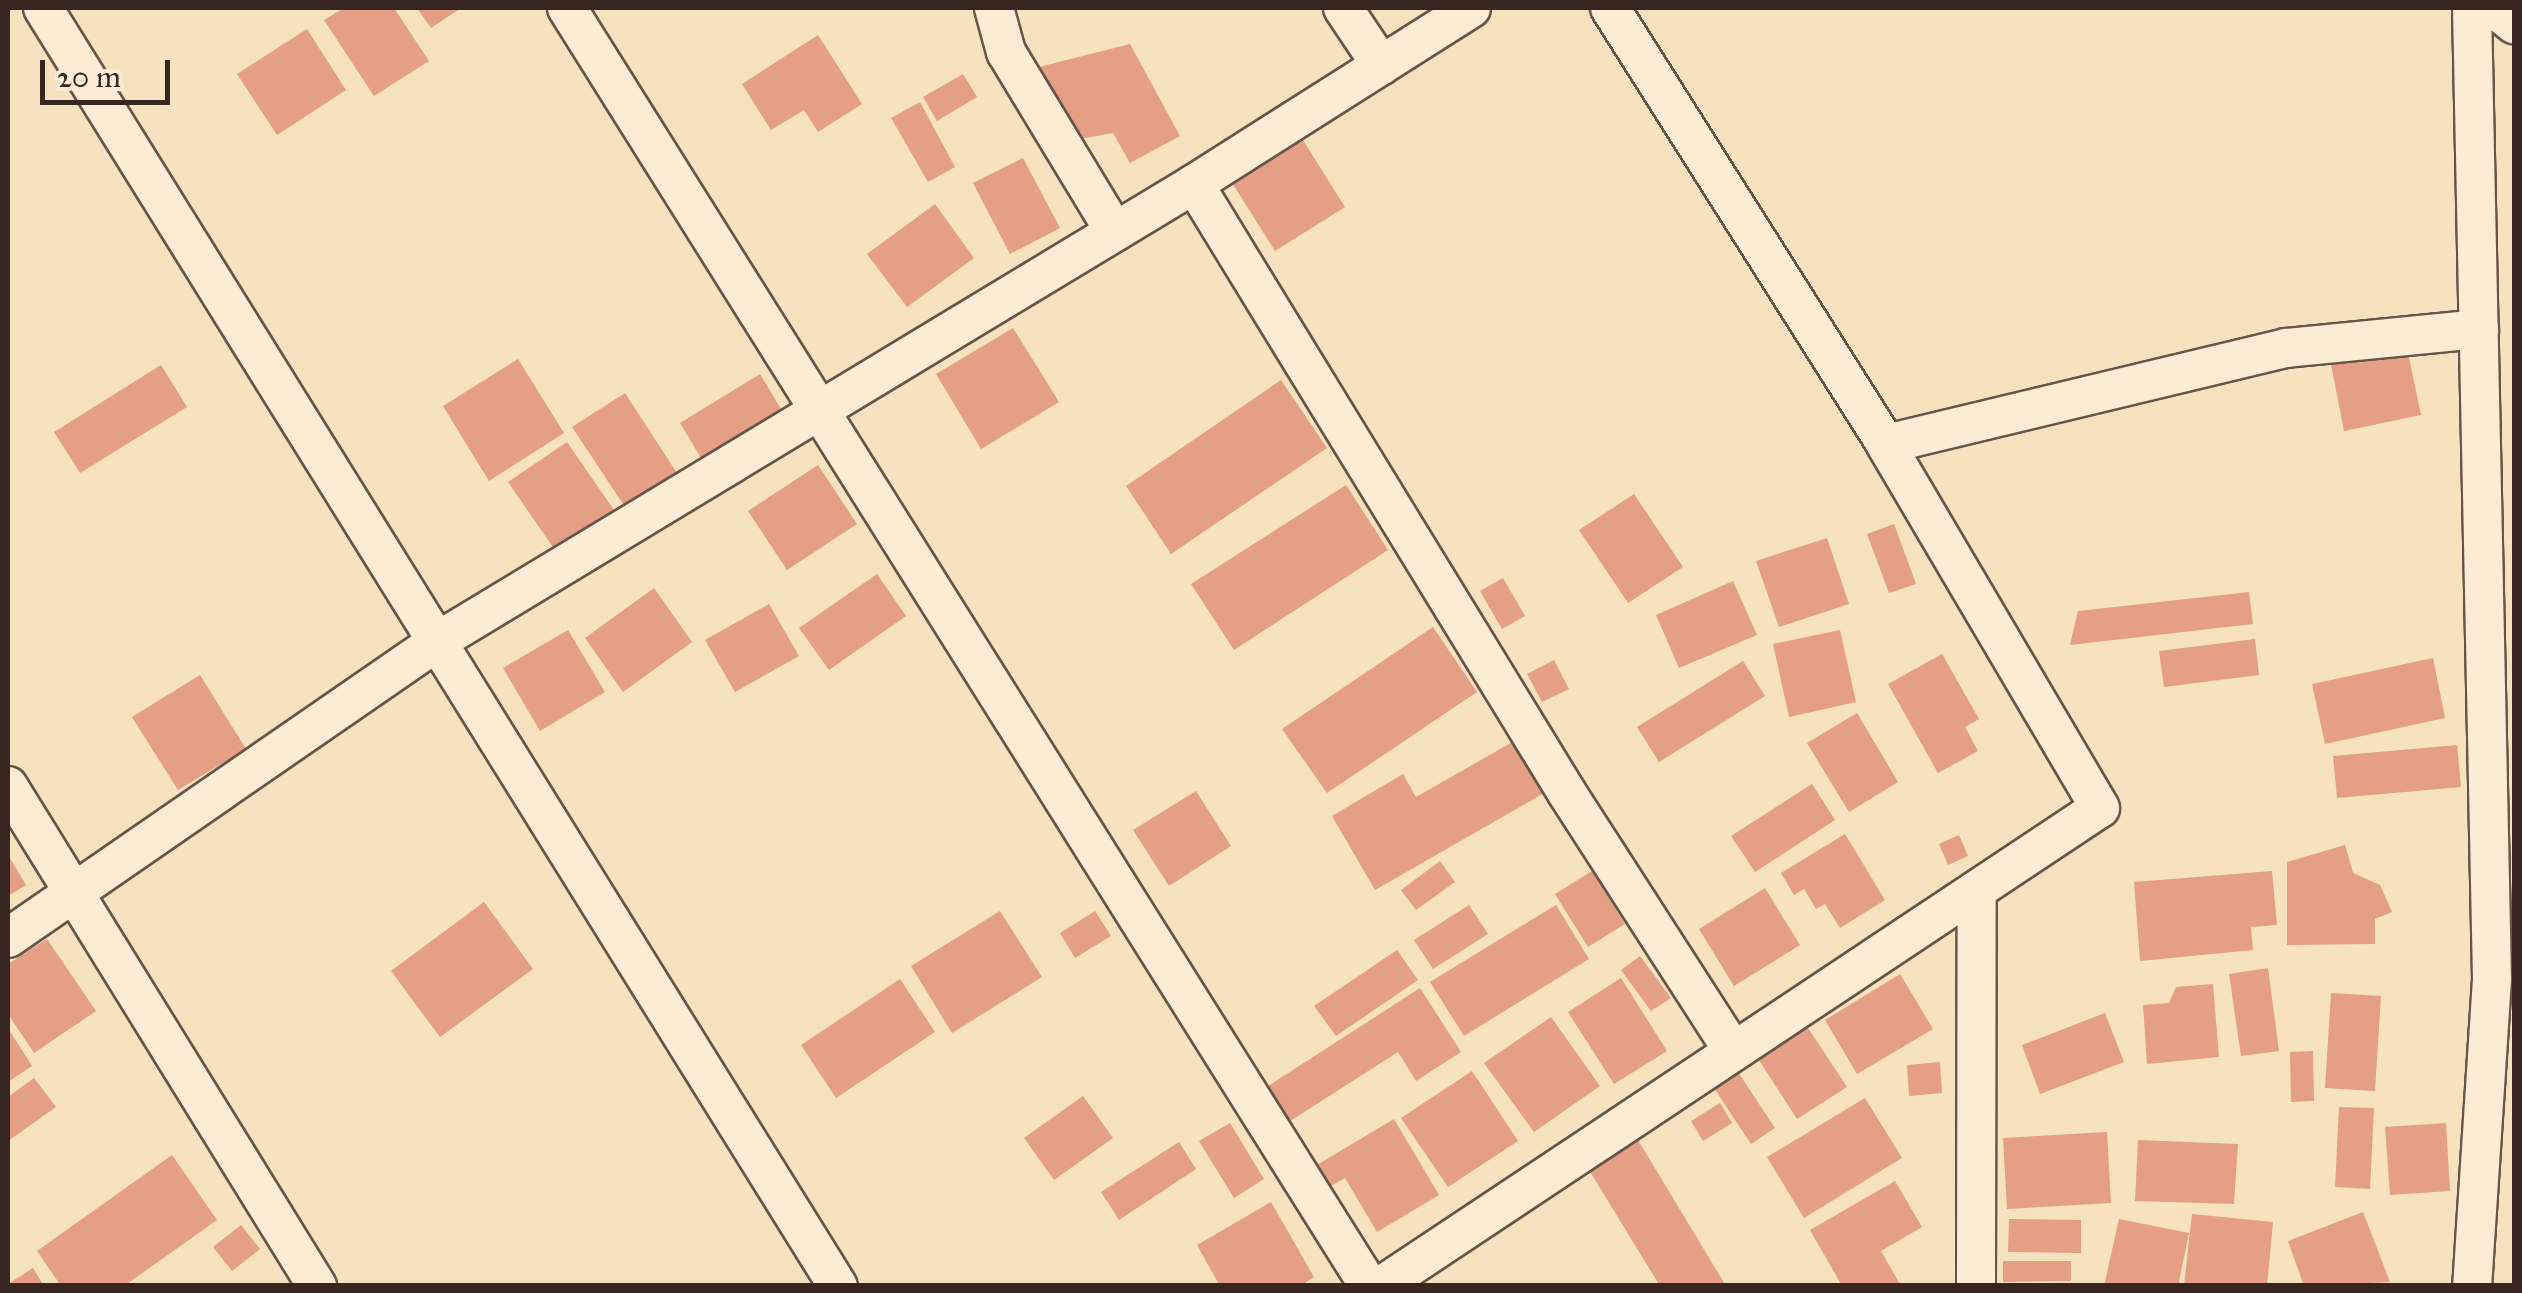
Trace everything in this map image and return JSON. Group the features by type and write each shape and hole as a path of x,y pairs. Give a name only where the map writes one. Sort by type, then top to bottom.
{"street":[{"path":"43,8 838,1286"},
{"path":"567,8 822,408 1368,1286"},
{"path":"994,8 1006,52 1115,232"},
{"path":"1343,8 1380,65"},
{"path":"8,938 438,641 1194,184 1471,8"},
{"path":"1381,1286 1731,1048 1977,892 2100,808 1886,444 1610,8"},
{"path":"2472,8 2492,979 2472,1286"},
{"path":"2494,8 2514,24"},
{"path":"1194,184 1567,793 1731,1048"},
{"path":"1886,444 2286,348 2479,329"},
{"path":"8,786 318,1286"},
{"path":"1976,1286 1977,892"}],"building":[{"path":"344,8 394,8 429,61 374,96 324,20"},
{"path":"417,8 461,8 431,28"},
{"path":"307,29 346,90 277,135 237,74"},
{"path":"818,35 862,104 818,132 804,110 771,130 742,84"},
{"path":"1130,44 1180,136 1130,163 1113,133 1080,139 1039,67"},
{"path":"963,74 977,97 937,121 923,97"},
{"path":"920,102 955,167 928,182 891,118"},
{"path":"1301,137 1345,207 1275,251 1231,181"},
{"path":"1023,158 1060,228 1010,254 973,183"},
{"path":"935,204 974,258 907,307 867,254"},
{"path":"1013,328 1059,402 981,449 936,374"},
{"path":"2406,343 2421,415 2344,431 2330,359"},
{"path":"518,359 564,433 489,481 443,406"},
{"path":"161,365 187,407 80,473 54,432"},
{"path":"760,374 781,409 701,458 680,423"},
{"path":"1281,380 1327,448 1171,554 1126,486"},
{"path":"625,393 677,473 625,507 572,427"},
{"path":"567,442 616,513 557,553 508,482"},
{"path":"818,465 857,524 787,570 748,511"},
{"path":"1346,485 1388,550 1234,650 1191,584"},
{"path":"1634,494 1683,567 1628,603 1579,530"},
{"path":"1894,524 1916,584 1889,593 1867,534"},
{"path":"1827,538 1849,604 1779,627 1756,561"},
{"path":"877,574 906,616 829,670 799,628"},
{"path":"1503,578 1525,616 1502,629 1480,591"},
{"path":"1733,581 1757,635 1679,668 1656,615"},
{"path":"654,588 692,642 623,692 585,638"},
{"path":"2249,592 2253,624 2070,645 2078,611"},
{"path":"769,604 799,656 735,692 705,640"},
{"path":"1433,627 1477,692 1327,793 1282,729"},
{"path":"568,630 605,692 540,731 503,668"},
{"path":"1840,630 1856,702 1789,717 1773,644"},
{"path":"2255,639 2259,675 2164,687 2159,651"},
{"path":"1942,654 1979,719 1965,727 1978,751 1938,773 1888,684"},
{"path":"2433,658 2445,718 2325,744 2312,684"},
{"path":"1554,660 1569,689 1542,702 1527,674"},
{"path":"1743,661 1765,696 1659,762 1637,727"},
{"path":"200,675 246,749 178,790 132,717"},
{"path":"1857,713 1898,782 1849,812 1807,743"},
{"path":"1516,740 1546,792 1375,890 1332,816 1403,774 1416,797"},
{"path":"2457,745 2461,787 2337,798 2333,756"},
{"path":"1812,784 1835,820 1755,872 1731,836"},
{"path":"1196,791 1231,846 1169,886 1133,830"},
{"path":"1845,834 1885,900 1840,928 1825,904 1816,909 1804,889 1794,895 1781,873"},
{"path":"1959,835 1968,856 1948,865 1939,844"},
{"path":"2345,845 2353,873 2380,885 2392,912 2375,919 2375,944 2287,945 2287,862"},
{"path":"8,855 26,885 8,896"},
{"path":"1440,861 1455,882 1416,910 1401,890"},
{"path":"1592,871 1625,924 1588,947 1555,894"},
{"path":"2272,871 2277,925 2251,927 2253,950 2140,961 2134,882"},
{"path":"1765,888 1800,945 1734,986 1699,929"},
{"path":"484,902 533,969 440,1037 391,971"},
{"path":"1469,905 1488,934 1433,969 1414,940"},
{"path":"1556,905 1589,959 1464,1036 1430,982"},
{"path":"1000,911 1042,977 952,1033 911,966"},
{"path":"1095,911 1111,936 1075,958 1060,933"},
{"path":"47,939 96,1011 34,1053 8,1014 8,964"},
{"path":"1397,950 1418,980 1336,1036 1314,1006"},
{"path":"1640,956 1671,998 1651,1011 1621,970"},
{"path":"2268,968 2279,1051 2241,1056 2229,974"},
{"path":"1900,974 1933,1029 1857,1074 1825,1020"},
{"path":"1621,978 1667,1051 1614,1084 1568,1012"},
{"path":"900,979 935,1032 836,1098 801,1045"},
{"path":"2213,984 2219,1057 2147,1064 2143,1005 2169,1003 2176,987"},
{"path":"1420,988 1461,1052 1416,1081 1398,1052 1287,1123 1265,1088"},
{"path":"2331,993 2381,996 2375,1091 2325,1088"},
{"path":"2105,1013 2124,1062 2040,1094 2022,1045"},
{"path":"1551,1017 1600,1086 1534,1132 1484,1063"},
{"path":"1806,1025 1847,1087 1797,1119 1757,1057"},
{"path":"8,1028 32,1066 8,1082"},
{"path":"2313,1051 2314,1101 2291,1102 2290,1052"},
{"path":"1940,1062 1942,1093 1909,1096 1907,1065"},
{"path":"1734,1066 1775,1128 1751,1144 1710,1082"},
{"path":"1472,1071 1518,1141 1448,1187 1401,1118"},
{"path":"34,1078 56,1107 8,1141 8,1097"},
{"path":"1083,1096 1113,1138 1054,1180 1024,1138"},
{"path":"1865,1098 1902,1158 1804,1218 1767,1157"},
{"path":"1720,1103 1732,1123 1703,1141 1691,1121"},
{"path":"2339,1107 2374,1108 2370,1189 2335,1187"},
{"path":"1394,1119 1439,1195 1377,1232 1345,1178 1327,1188 1315,1166"},
{"path":"1230,1123 1264,1179 1234,1198 1199,1141"},
{"path":"2446,1123 2450,1191 2390,1195 2385,1127"},
{"path":"2107,1132 2111,1203 2007,1209 2003,1138"},
{"path":"1638,1140 1726,1286 1660,1286 1589,1170"},
{"path":"2138,1140 2238,1144 2234,1204 2135,1201"},
{"path":"1179,1142 1196,1169 1119,1220 1101,1192"},
{"path":"172,1155 217,1220 124,1286 61,1286 37,1251"},
{"path":"1895,1181 1922,1227 1881,1251 1901,1286 1842,1286 1810,1230"},
{"path":"1271,1202 1314,1277 1300,1286 1220,1286 1197,1245"},
{"path":"2363,1212 2390,1282 2304,1286 2288,1241"},
{"path":"2192,1214 2273,1222 2267,1286 2184,1285"},
{"path":"2009,1219 2081,1220 2081,1253 2008,1252"},
{"path":"2119,1219 2189,1233 2178,1286 2104,1286"},
{"path":"241,1225 260,1249 232,1271 213,1247"},
{"path":"2003,1261 2071,1261 2071,1281 2003,1282"},
{"path":"33,1268 44,1286 8,1286 8,1284"}]}
